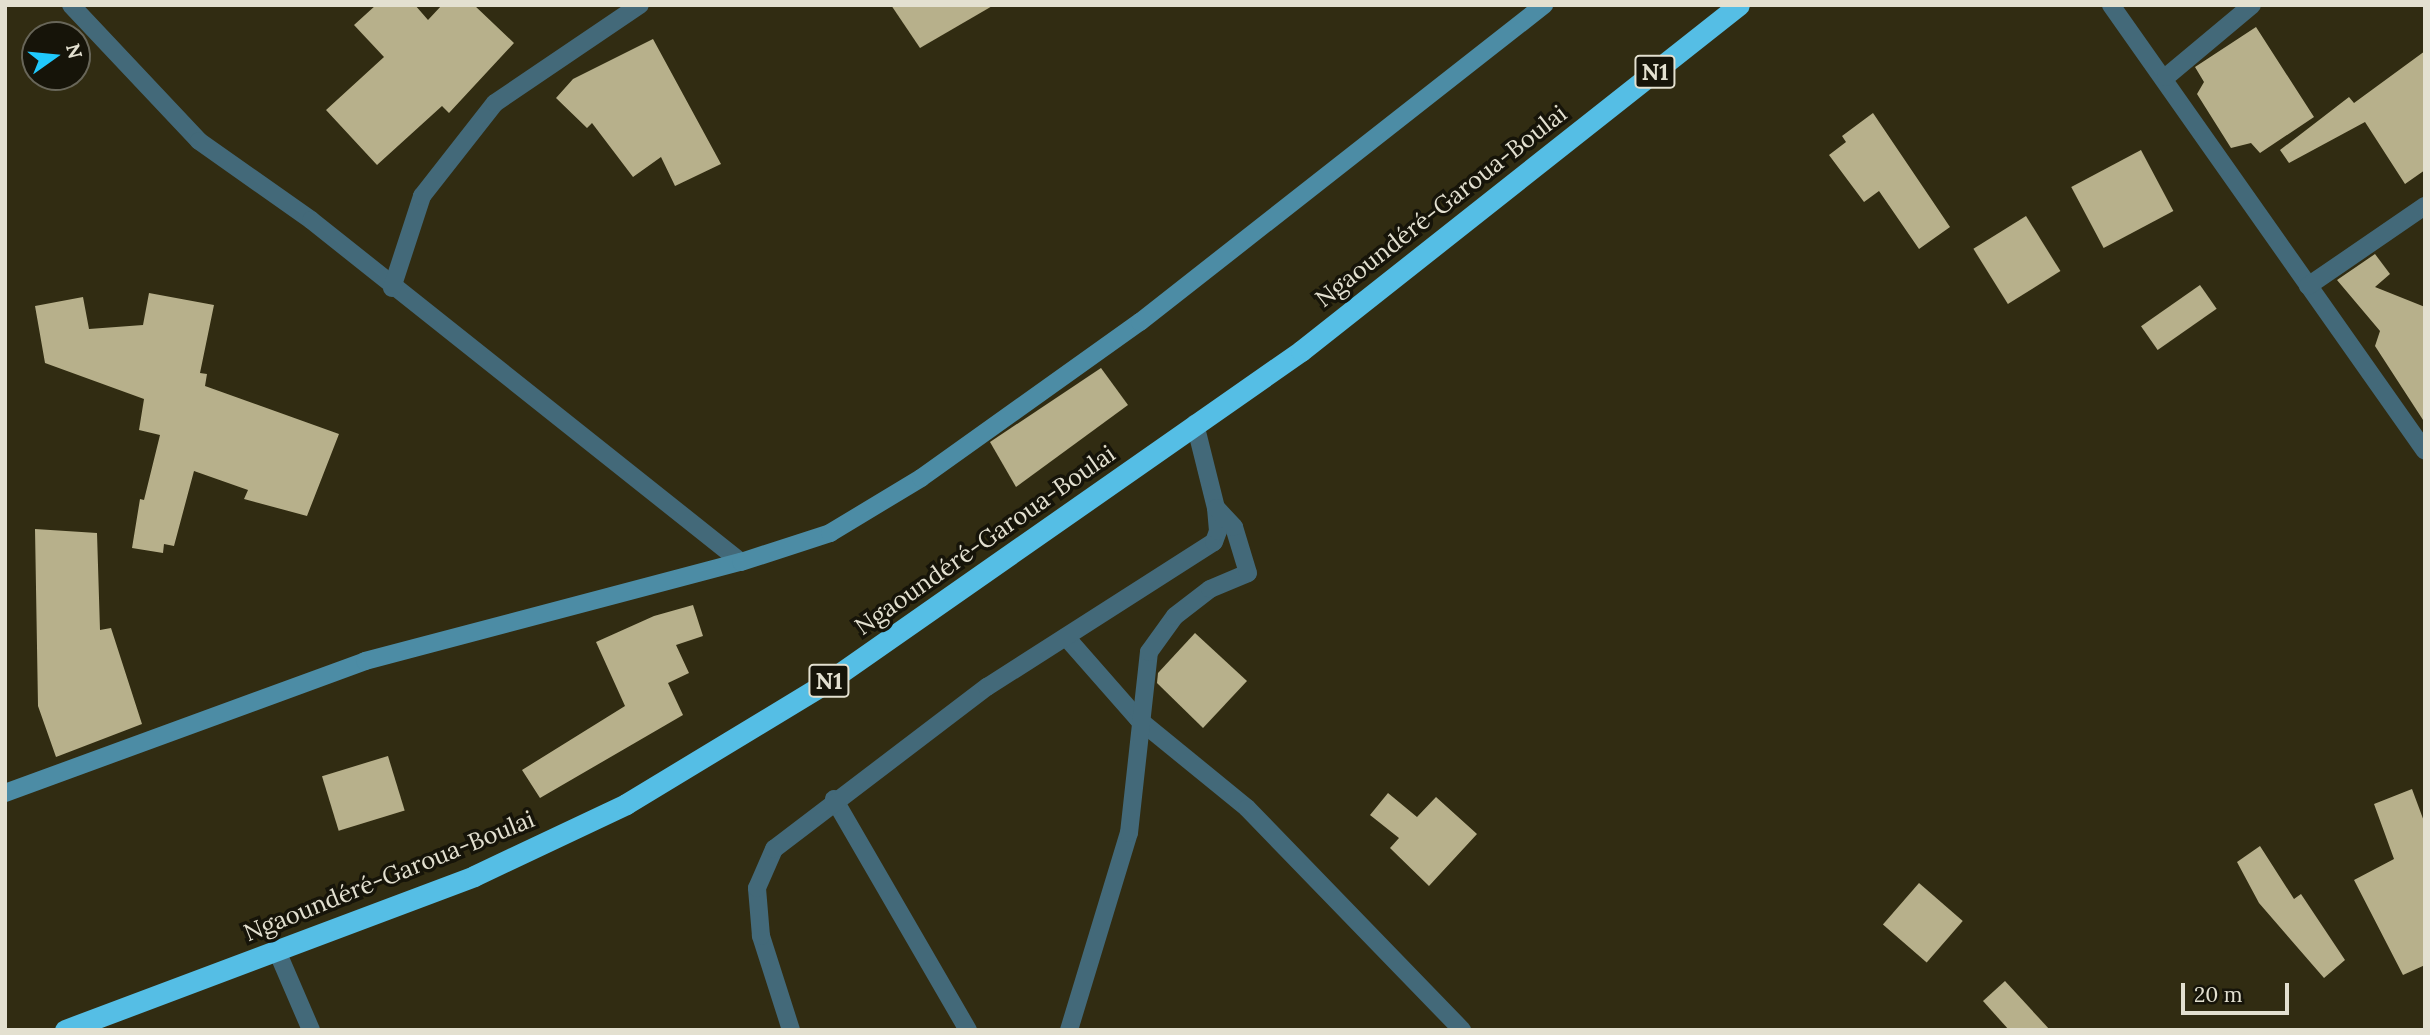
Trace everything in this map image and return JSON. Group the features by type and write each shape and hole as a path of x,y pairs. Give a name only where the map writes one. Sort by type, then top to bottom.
{"highway":[{"name":"Ngaoundéré-Garoua-Boulai","path":"65,1030 474,876 626,804 826,683 1301,351 1739,5"}],"street":[{"path":"71,5 199,141 311,220 392,288 741,562"},
{"path":"392,288 422,196 495,103 640,5"},
{"path":"5,793 365,661 741,562 830,533 921,478 1140,322 1544,5"},
{"path":"2112,5 2166,77 2308,286 2425,451"},
{"path":"2166,77 2252,5"},
{"path":"2308,286 2425,206"},
{"path":"791,1030 761,936 757,888 774,849 834,799 987,687 1214,541 1218,531 1216,508 1195,424"},
{"path":"1069,1030 1129,833 1138,719 1149,652 1175,616 1210,589 1248,573 1234,527 1216,508"},
{"path":"1066,637 1138,719 1247,808 1462,1030"},
{"path":"834,799 968,1030"},
{"path":"277,951 311,1030"}],"building":[{"path":"376,5 415,5 428,20 442,5 474,5 514,43 449,113 442,106 377,165 326,110 384,57 354,25"},
{"path":"891,5 994,5 920,48"},
{"path":"2256,27 2314,117 2260,153 2251,143 2231,148 2197,94 2204,82 2195,67"},
{"path":"653,39 721,164 675,186 661,157 633,177 592,123 587,128 556,98 573,79"},
{"path":"2425,51 2425,170 2405,184 2365,122 2289,163 2280,150 2349,97 2354,103"},
{"path":"1873,113 1950,227 1919,249 1879,191 1864,202 1829,155 1846,142 1842,136"},
{"path":"2141,150 2173,211 2104,248 2071,187"},
{"path":"2026,216 2060,271 2008,304 1973,249"},
{"path":"2375,254 2390,274 2375,287 2425,307 2425,423 2375,346 2380,331 2337,280"},
{"path":"2200,285 2217,309 2158,350 2141,326"},
{"path":"149,293 214,305 200,373 207,374 205,386 339,434 307,516 244,499 248,490 194,471 174,546 164,544 163,553 132,548 140,499 144,500 160,435 139,430 144,399 45,363 35,306 83,297 89,329 143,325"},
{"path":"1101,368 1128,405 1016,487 990,442"},
{"path":"35,529 97,533 100,630 111,628 142,724 56,757 38,706"},
{"path":"693,605 703,636 676,645 689,673 668,683 683,715 540,798 522,770 625,706 596,642 654,616"},
{"path":"1195,633 1247,681 1203,728 1157,683 1158,673"},
{"path":"388,756 405,811 339,831 322,776"},
{"path":"2412,789 2425,824 2425,965 2403,975 2354,880 2394,859 2374,804"},
{"path":"1388,793 1417,817 1436,797 1477,834 1429,886 1390,848 1399,838 1370,815"},
{"path":"2260,846 2294,899 2301,894 2345,960 2324,978 2259,903 2237,862"},
{"path":"1919,883 1963,921 1927,963 1883,925"},
{"path":"2005,981 2050,1030 2009,1030 1983,1001"}]}
